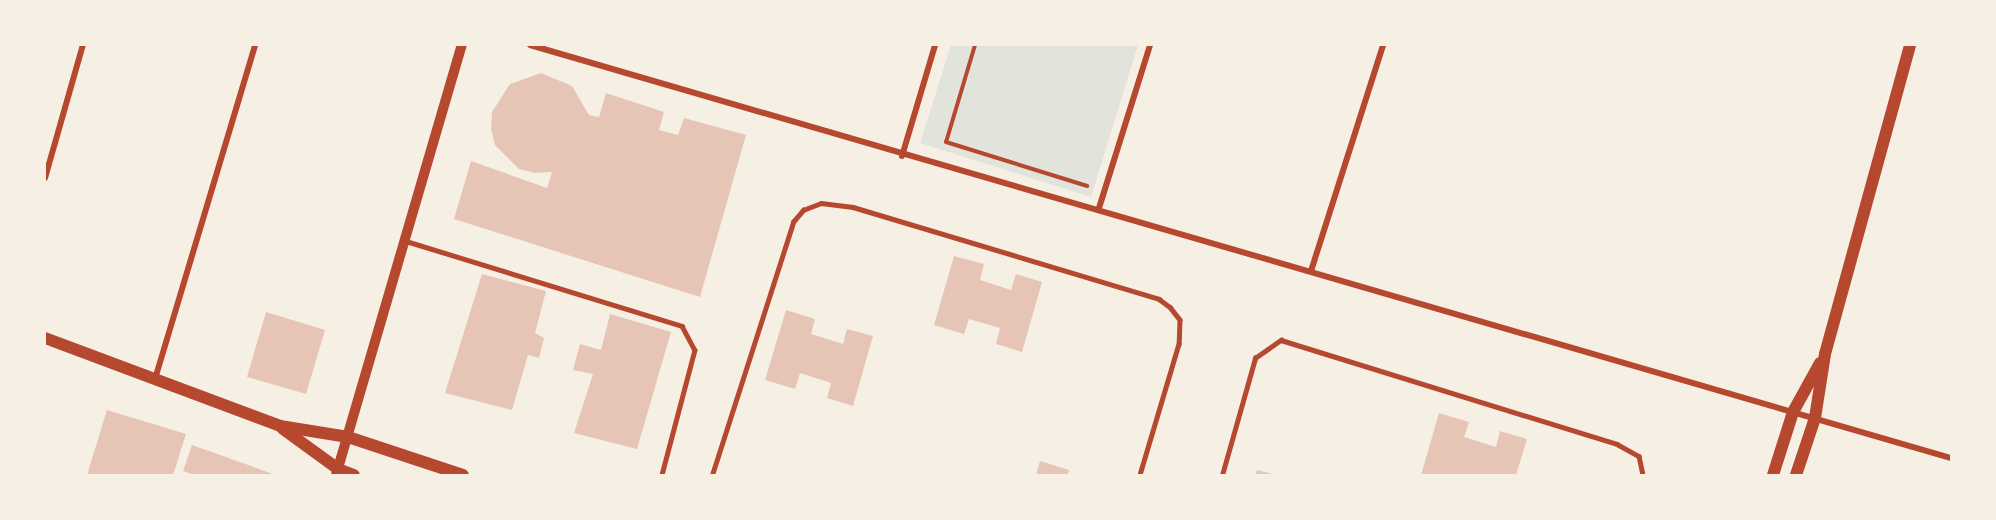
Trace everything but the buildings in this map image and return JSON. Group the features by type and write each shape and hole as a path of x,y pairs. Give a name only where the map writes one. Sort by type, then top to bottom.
{"main road":[{"path":"1796,475 1815,418 1825,354 1908,47"},
{"path":"45,338 280,426 348,436 462,475"},
{"path":"1773,475 1793,412 1825,354"},
{"path":"280,426 337,472 354,475"}],"street":[{"path":"45,178 83,45"},
{"path":"155,379 255,45"},
{"path":"337,472 462,45"},
{"path":"530,45 902,156 1099,208 1951,458"},
{"path":"902,156 935,45"},
{"path":"1099,208 1150,45"},
{"path":"1311,271 1383,45"}],"lane":[{"path":"712,475 793,222 803,210 821,203 853,207 1159,299 1170,307 1180,320 1179,344 1140,475"},
{"path":"406,241 682,326 695,350 662,475"},
{"path":"1222,475 1255,358 1281,340 1617,444 1639,456 1643,475"}],"path":[{"path":"975,45 946,142 1089,187"}],"shaded area":[{"path":"951,45 1138,45 1091,197 920,143"}]}
